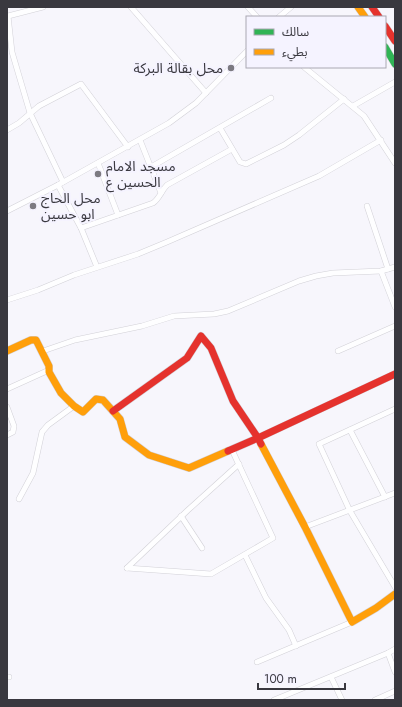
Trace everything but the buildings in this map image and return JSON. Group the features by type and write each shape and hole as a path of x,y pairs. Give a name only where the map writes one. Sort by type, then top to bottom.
{"street":[{"path":"43,7 8,14 12,52 30,113 97,267"},
{"path":"131,7 206,93"},
{"path":"248,7 256,16"},
{"path":"280,16 291,7"},
{"path":"358,7 364,16"},
{"path":"372,7 378,16"},
{"path":"386,28 395,41"},
{"path":"386,49 395,64"},
{"path":"7,211 98,164 179,117 206,93 246,52"},
{"path":"305,68 364,116 395,163"},
{"path":"353,106 395,82"},
{"path":"7,130 19,123 39,106 81,84 128,146"},
{"path":"151,167 271,98"},
{"path":"220,128 240,162 248,164 299,135 344,99"},
{"path":"140,140 161,193"},
{"path":"7,300 38,290 68,277 138,254 319,176 381,140"},
{"path":"81,228 153,203 158,199 164,188 232,149"},
{"path":"98,164 118,215"},
{"path":"368,206 388,269"},
{"path":"43,351 75,340 142,326 174,316 214,314 228,311 299,281 316,276 333,273 380,271 395,267"},
{"path":"380,271 395,307"},
{"path":"338,351 395,326"},
{"path":"113,411 187,358 201,336 211,348 233,401 258,438 305,527 352,622"},
{"path":"7,351 31,340 38,342 43,351 49,370 61,393 74,406 83,412 96,399 103,400 120,419 125,437 149,455 189,468 232,450 395,374"},
{"path":"7,389 49,370"},
{"path":"19,499 33,474 42,432 48,425 74,406"},
{"path":"7,407 14,428 13,432 7,435"},
{"path":"395,409 319,444 350,511 395,587"},
{"path":"350,430 385,497"},
{"path":"232,450 239,464 273,538 211,574 127,568 181,516 239,464"},
{"path":"305,527 395,493"},
{"path":"181,516 202,548"},
{"path":"245,555 266,598 289,630 296,646"},
{"path":"257,662 352,622 394,596"},
{"path":"274,700 388,654 395,649"},
{"path":"388,654 395,672"},
{"path":"331,677 342,700"},
{"path":"375,700 395,691"}],"traffic: fast":[{"path":"386,49 395,64"}],"traffic: slow":[{"path":"358,7 364,16"},
{"path":"7,351 31,340 36,340 49,366 49,372 61,393 74,406 83,412 96,399 103,400 120,419 125,437 149,455 189,468 228,451"},
{"path":"261,444 305,527 352,622 376,608 395,594"}],"traffic: jam":[{"path":"372,7 378,16"},
{"path":"386,28 395,41"},
{"path":"113,411 187,358 201,336 211,348 233,401 258,438 228,451"},
{"path":"261,444 258,438 395,374"}],"place":[{"name":"محل بقالة البركة","path":"231,68"},
{"name":"مسجد الامام الحسين ع","path":"98,174"},
{"name":"محل الحاج ابو حسين","path":"33,206"}]}
